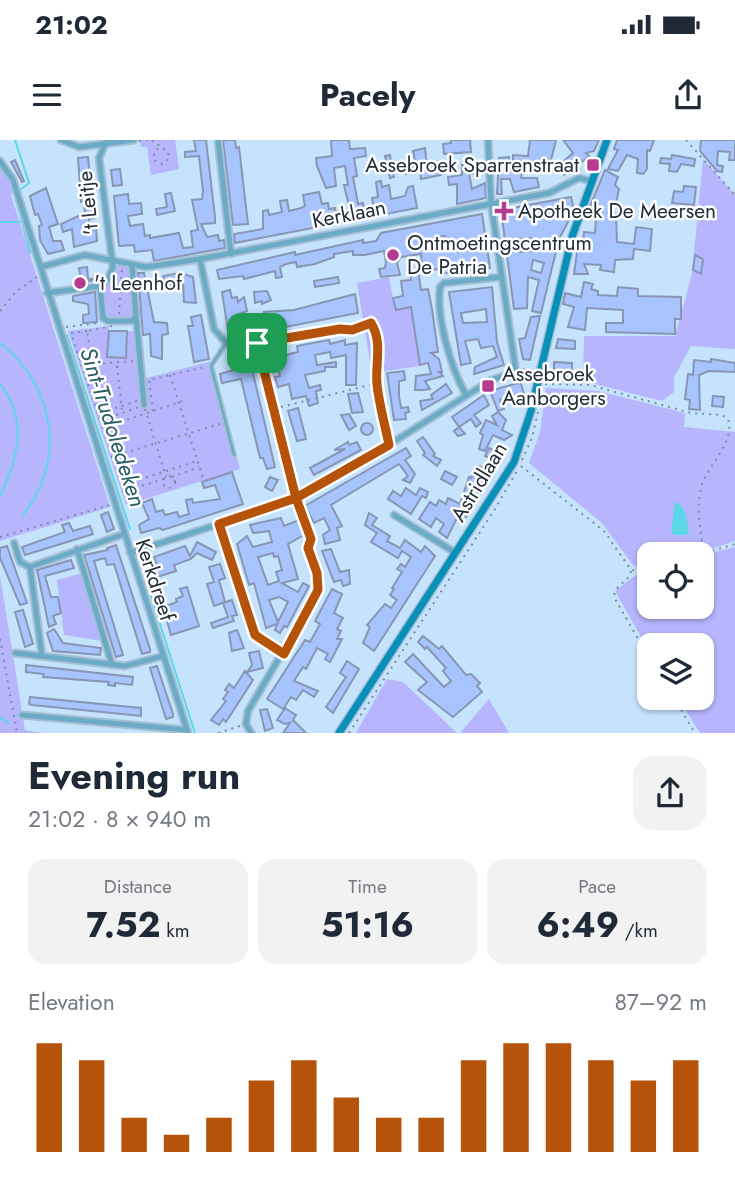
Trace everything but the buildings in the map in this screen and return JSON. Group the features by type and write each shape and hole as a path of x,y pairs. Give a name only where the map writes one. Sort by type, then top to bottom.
{"main road":[{"name":"Astridlaan","path":"339,733 514,462 524,438 561,277 591,181 607,140"}],"street":[{"name":"'t Leitje","path":"61,140 71,146 134,141"},
{"path":"218,140 232,254"},
{"path":"488,140 491,203 516,373"},
{"name":"'t Leitje","path":"105,143 99,158 110,258"},
{"name":"Kerkdreef","path":"0,160 10,171 187,732"},
{"name":"Kerklaan","path":"41,267 85,255 146,267 232,254 550,193 579,178 591,181"},
{"path":"47,293 100,286 111,274 113,267 110,258"},
{"path":"200,259 214,329 226,343 257,343 340,329 352,330"},
{"path":"132,265 144,405"},
{"path":"466,396 448,356 440,287 444,283 501,277"},
{"path":"100,286 101,313 105,320 128,322 136,316"},
{"path":"257,343 296,498"},
{"path":"130,553 296,498 389,445 491,380 516,373 538,380"},
{"path":"377,384 389,445"},
{"path":"394,515 456,553"},
{"path":"219,524 255,635 284,654"},
{"path":"14,543 20,562 30,567 124,534"},
{"path":"251,733 246,724 248,711 284,654 318,590 317,573 308,548"},
{"path":"77,550 112,665"},
{"path":"30,567 42,656"},
{"path":"15,653 132,666 163,656"},
{"path":"22,715 187,732"}],"lane":[{"path":"226,343 211,366 234,455"}],"path":[{"path":"134,141 151,140 161,146 168,152 169,159 162,164 154,160 154,152 161,146"},
{"path":"686,140 735,195"},
{"path":"122,265 116,321 111,328 71,333 100,421 144,405 164,471 164,486 171,488 174,481 171,477"},
{"path":"0,311 16,292 41,275"},
{"path":"58,328 103,323 105,320"},
{"path":"273,409 377,384 380,366 374,329 371,323 352,330"},
{"path":"87,331 92,364 90,368 103,412 137,401"},
{"path":"92,364 117,365 141,360"},
{"path":"117,365 122,412"},
{"path":"153,412 149,380 211,366"},
{"path":"170,375 203,478"},
{"path":"538,380 590,385 691,413 722,415 728,419 731,429 728,441 701,491 699,517 703,542"},
{"path":"127,491 105,427 183,401"},
{"path":"111,457 188,432 226,423"},
{"path":"113,424 133,489"},
{"path":"125,484 197,461"},
{"path":"514,462 604,531 631,570 637,571"},
{"path":"122,492 200,467"},
{"path":"296,498 311,539 308,548"},
{"path":"0,537 115,503"},
{"path":"714,549 735,544"},
{"path":"631,570 628,578 617,586 614,597 637,636"},
{"path":"0,639 17,733"},
{"path":"681,710 695,733"},
{"path":"218,733 246,724"}],"shaded area":[{"path":"140,140 175,140 179,169 151,175 147,147 141,147"},
{"path":"703,159 735,195 735,349 691,346 674,377 674,392 662,401 583,381 584,336 675,336 692,274"},
{"path":"0,164 8,174 14,190 11,195 110,507 0,541"},
{"path":"119,264 128,269 134,313 128,320 106,318 103,292"},
{"path":"389,277 395,310 411,307 420,366 372,373 357,283"},
{"path":"109,326 107,356 126,357 127,331 136,332 139,380 212,361 240,469 126,505 68,331"},
{"path":"546,388 598,391 685,413 684,427 735,432 735,541 714,548 714,542 637,542 637,566 633,565 602,523 529,463 540,432"},
{"path":"675,502 682,507 685,514 689,532 686,535 674,535 671,530"},
{"path":"735,547 735,733 700,733 686,710 714,710 714,633 639,633 615,591 637,575 637,619 714,619 714,552"},
{"path":"82,573 103,641 64,635 57,580"},
{"path":"0,576 25,730 43,733 0,733"},
{"path":"387,679 403,682 457,733 356,733"},
{"path":"489,699 509,733 460,733"}],"waterway":[{"name":"Sint-Trudoledeken","path":"15,140 29,183 20,190"},
{"name":"Sint-Trudoledeken","path":"14,192 30,253"},
{"name":"Sint-Trudoledeken","path":"0,222 20,222"},
{"name":"Sint-Trudoledeken","path":"67,335 130,529"},
{"path":"0,343 19,360 33,380 43,402 48,425 49,449 45,472 36,495 22,516"},
{"path":"0,384 9,397 17,425 12,468 0,496"},
{"name":"Sint-Trudoledeken","path":"151,596 195,733"},
{"path":"0,717 9,724"}],"place":[{"name":"Assebroek Sparrenstraat","path":"593,165"},
{"name":"Apotheek De Meersen","path":"504,211"},
{"name":"Ontmoetingscentrum De Patria","path":"393,255"},
{"name":"'t Leenhof","path":"80,283"},
{"name":"Assebroek Aanborgers","path":"488,386"}],"route":[{"path":"257,343 296,498 219,524 255,635 284,654 318,590 319,582 308,548 311,539 296,498 389,445 377,384 380,366 371,323 352,330 340,329 257,343"}]}
